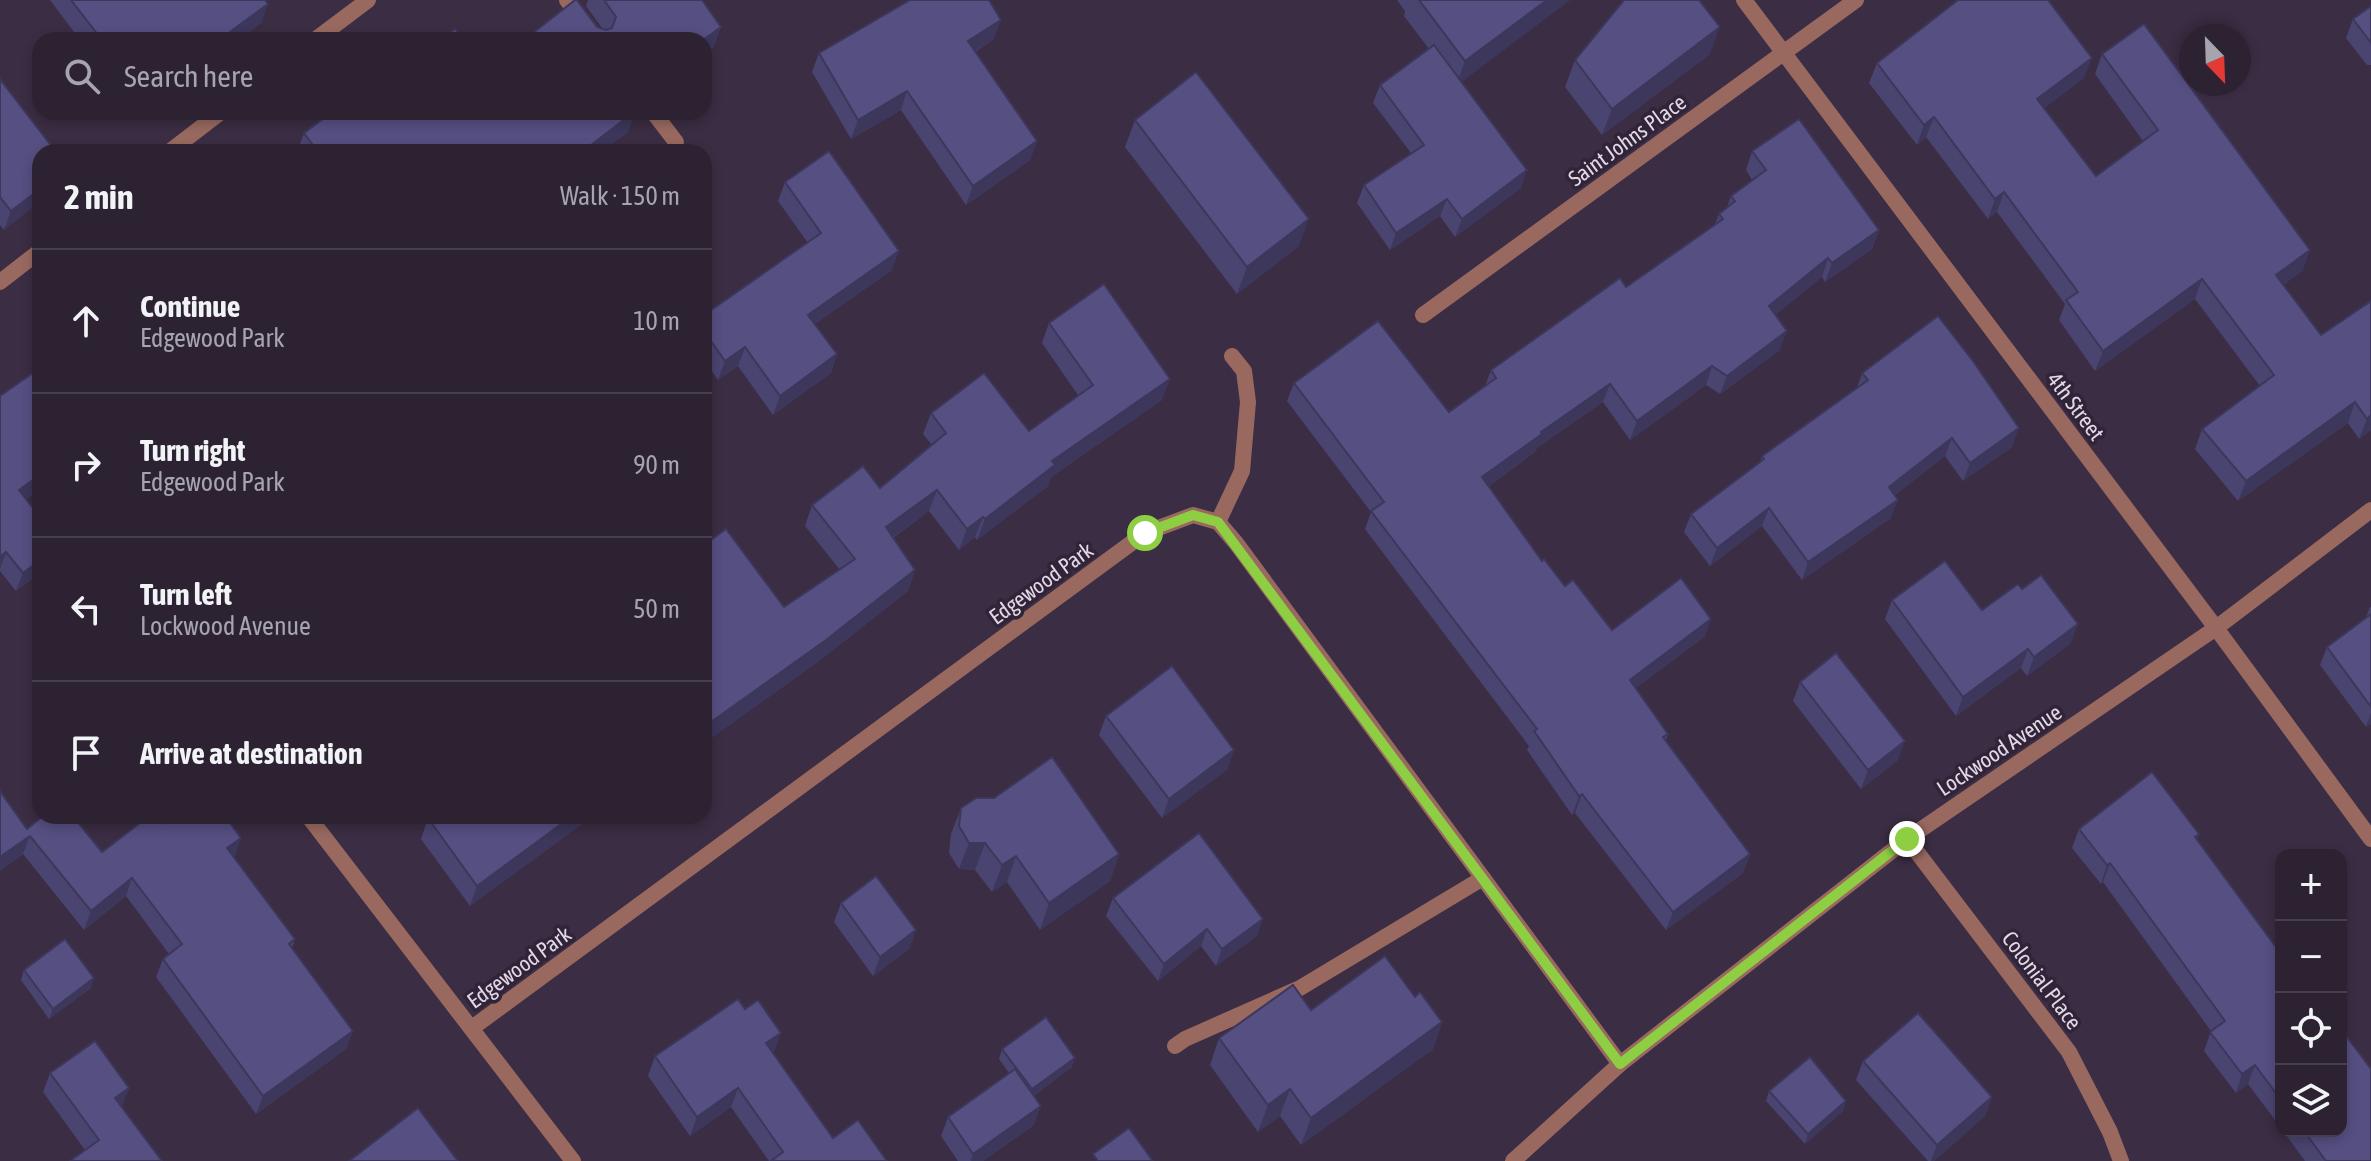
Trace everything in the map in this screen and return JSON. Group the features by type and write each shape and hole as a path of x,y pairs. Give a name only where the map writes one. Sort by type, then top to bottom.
{"street":[{"path":"567,0 592,32"},
{"name":"4th Street","path":"1744,0 2371,839"},
{"name":"Saint Johns Place","path":"1423,315 1856,0"},
{"path":"324,32 358,3"},
{"path":"179,144 211,120"},
{"path":"659,120 676,142"},
{"path":"0,282 32,257"},
{"path":"1232,356 1244,371 1248,402 1242,471 1218,522 1620,1064"},
{"name":"Lockwood Avenue","path":"1513,1161 1620,1064 1907,839 2216,628 2371,510"},
{"name":"Edgewood Park","path":"472,1028 1145,533 1193,515 1218,522"},
{"name":"Edgewood Park","path":"314,824 573,1161"},
{"name":"Colonial Place","path":"1907,839 2069,1052 2110,1132 2121,1161"},
{"path":"1175,1046 1300,988 1483,878"}],"building":[{"path":"71,0 265,0 268,4 230,32 96,32"},
{"path":"575,0 597,27 606,30 612,28 616,17 604,0 702,0 721,27 712,34 534,32"},
{"path":"910,0 989,0 1001,20 968,41 1037,141 973,186 907,91 858,120 819,53"},
{"path":"1419,0 1547,0 1465,61"},
{"path":"1624,0 1699,0 1720,27 1612,109 1575,60"},
{"path":"1958,0 2048,0 2092,58 2037,99 2096,176 2158,130 2102,54 2144,24 2179,72 2179,96 2197,96 2310,250 2276,275 2321,335 2371,301 2371,415 2367,419 2355,402 2246,481 2202,429 2274,375 2202,279 2103,351 2066,300 2078,292 2004,192 1995,199 1934,117 1924,125 1877,63"},
{"path":"2371,6 2371,43 2353,19"},
{"path":"1434,45 1527,170 1462,219 1447,199 1396,233 1364,185 1424,145 1380,85"},
{"path":"1196,72 1309,219 1247,267 1135,120"},
{"path":"0,79 50,144 32,144 32,195 11,211 0,197"},
{"path":"1799,119 1879,230 1832,263 1828,258 1769,306 1787,331 1727,376 1712,366 1637,421 1610,384 1482,477 1542,561 1544,559 1565,586 1573,580 1612,630 1681,578 1711,619 1630,680 1668,734 1663,737 1750,854 1673,912 1582,794 1579,796 1534,731 1537,729 1371,511 1384,502 1294,383 1378,321 1449,412 1496,378 1491,370 1620,278 1626,287 1723,219 1719,214 1735,201 1731,196 1766,170 1752,151"},
{"path":"321,120 624,120 592,144 312,144 304,133"},
{"path":"829,151 899,251 808,315 837,354 780,396 745,347 725,361 712,342 712,309 821,233 785,182"},
{"path":"1104,284 1170,379 1052,461 1055,465 985,519 983,517 967,529 937,490 886,527 915,570 826,640 712,721 712,539 726,529 784,607 855,559 812,505 863,466 880,488 946,433 931,413 984,373 1029,431 1093,385 1049,323"},
{"path":"1938,316 2019,428 1970,463 1952,438 1889,487 1898,500 1808,562 1769,508 1717,548 1691,514 1764,459 1762,456 1868,380 1862,373"},
{"path":"32,374 32,481 19,490 32,507 32,566 23,573 6,552 0,557 0,396"},
{"path":"1945,561 1982,610 2018,584 2022,589 2041,575 2078,624 2034,657 2028,649 1963,697 1892,600"},
{"path":"2371,614 2371,707 2327,647"},
{"path":"1836,653 1905,741 1868,770 1800,682"},
{"path":"1172,666 1234,750 1169,799 1106,716"},
{"path":"1052,757 1119,854 1049,903 1016,856 1002,865 985,843 969,843 959,826 961,808 976,798 994,798"},
{"path":"2152,772 2199,834 2195,837 2275,946 2275,1092 2255,1065 2242,1074 2210,1032 2225,1021 2110,863 2107,865 2079,829"},
{"path":"0,791 27,829 33,824 79,824 102,852 139,824 231,824 241,838 227,848 295,939 289,944 353,1031 263,1096 163,959 182,944 132,878 91,911 30,836 0,857"},
{"path":"432,824 561,824 477,886"},
{"path":"1199,833 1263,919 1222,949 1207,929 1164,964 1113,898"},
{"path":"876,876 916,930 880,957 841,903"},
{"path":"65,939 94,978 53,1009 24,970"},
{"path":"1385,956 1415,997 1420,992 1442,1022 1311,1118 1290,1089 1268,1105 1219,1038 1293,985 1311,1010"},
{"path":"738,999 745,1009 758,1000 781,1033 766,1043 833,1138 858,1120 887,1161 771,1161 783,1152 738,1088 697,1117 655,1056"},
{"path":"1918,1013 1992,1097 1937,1145 1863,1061"},
{"path":"1046,1017 1075,1058 1032,1089 1002,1049"},
{"path":"2347,1037 2371,1069 2371,1161 2326,1161 2308,1137 2347,1137"},
{"path":"95,1041 129,1088 115,1098 162,1161 70,1161 99,1140 50,1073"},
{"path":"1810,1057 1846,1101 1808,1134 1769,1091"},
{"path":"1015,1069 1041,1106 973,1154 948,1117"},
{"path":"418,1108 458,1161 349,1161"},
{"path":"1129,1128 1153,1161 1098,1161 1093,1154"}],"route":[{"path":"1145,533 1193,515 1218,522 1620,1064 1907,839"}]}
